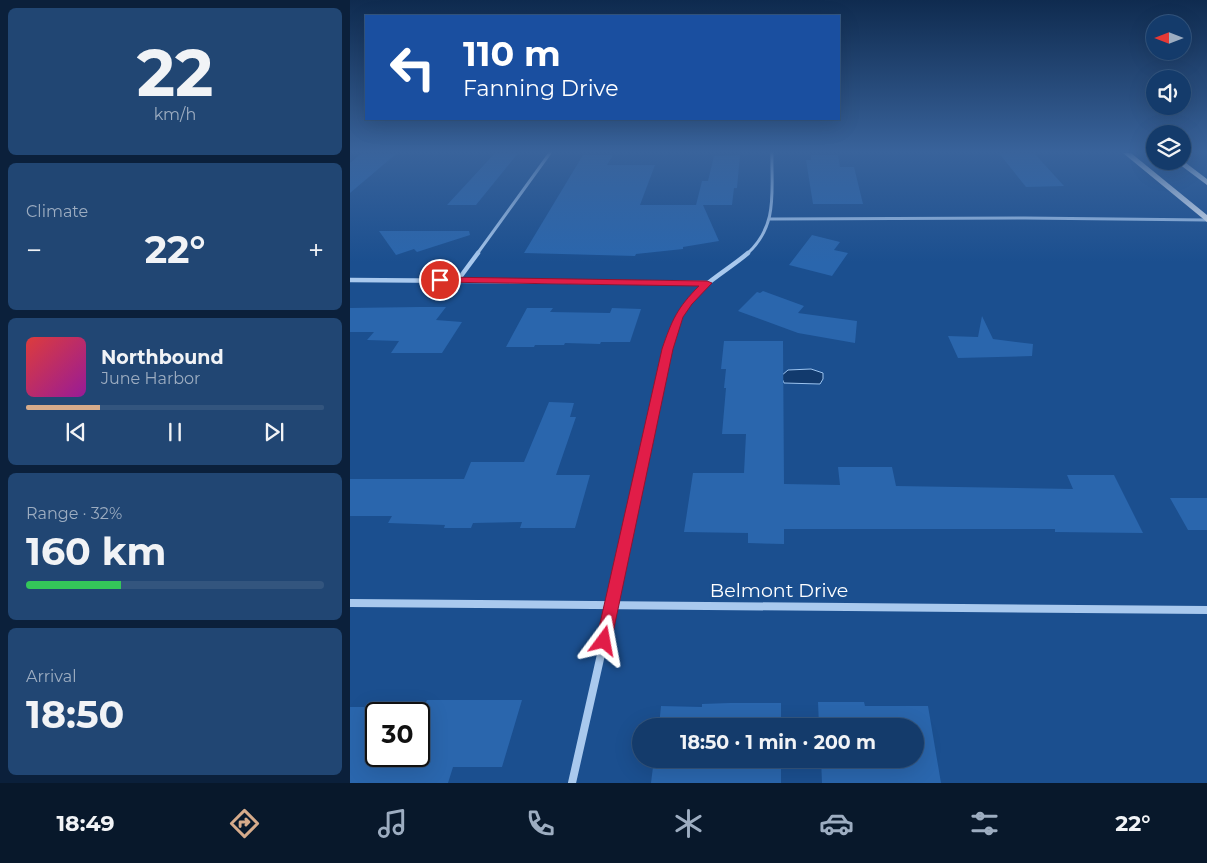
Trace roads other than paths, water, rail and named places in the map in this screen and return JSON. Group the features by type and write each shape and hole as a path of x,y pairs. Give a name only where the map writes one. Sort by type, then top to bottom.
{"main road":[{"path":"1171,190 1207,220"}],"street":[{"path":"458,280 524,190"},
{"path":"572,783 667,349 678,317 689,302 707,283 744,258 757,245 770,219 771,190"},
{"path":"770,219 1025,218 1207,220"},
{"path":"350,280 707,283"},
{"name":"Belmont Drive","path":"350,603 1207,610"}],"water":[{"path":"811,369 823,373 823,379 820,384 784,383 781,376 788,370"}]}
